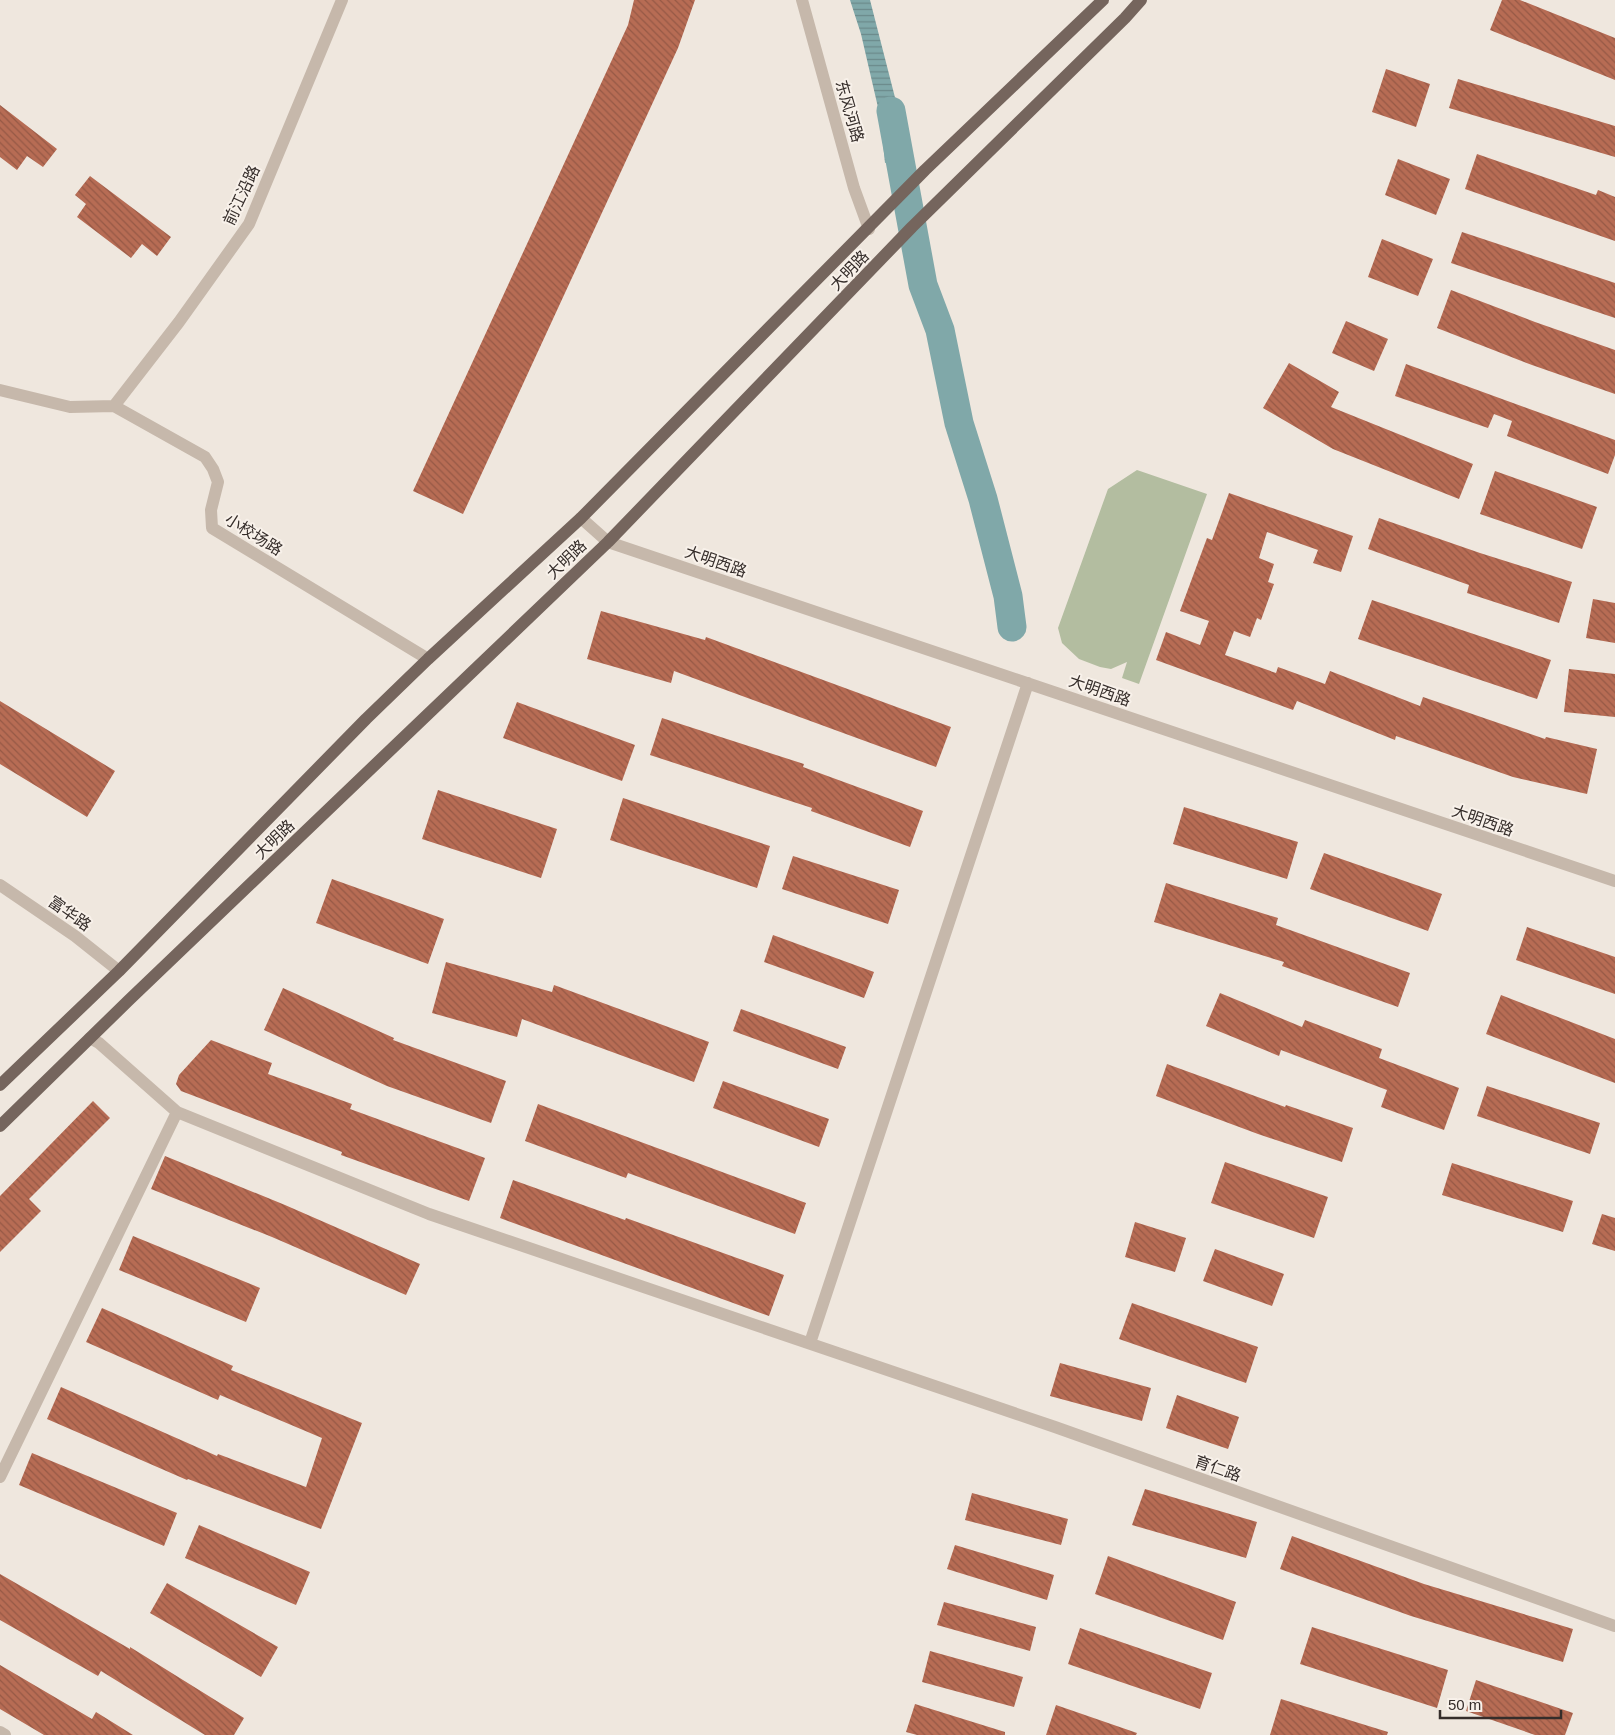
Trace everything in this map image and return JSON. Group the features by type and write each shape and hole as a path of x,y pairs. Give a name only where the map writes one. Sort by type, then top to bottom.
{"main road":[{"path":"0,1085 119,970 428,659 581,518 869,229 925,170 1103,0"},
{"name":"大明路","path":"0,1126 608,542 896,245 1141,0"}],"street":[{"name":"前江沿路","path":"114,406 179,322 249,224 342,0"},
{"name":"东风河路","path":"802,0 854,188 869,229"},
{"path":"0,390 70,407 114,406"},
{"name":"小校场路","path":"114,406 204,457 213,468 218,482 211,510 212,528 428,659"},
{"name":"大明西路","path":"581,518 608,542 1615,881"},
{"path":"810,1343 1028,683"},
{"name":"富华路","path":"0,885 75,936 119,970"},
{"name":"育仁路","path":"90,1038 99,1043 177,1112 429,1214 1055,1427 1615,1626"},
{"path":"0,1477 177,1112"},
{"path":"0,1732 5,1735"}],"green space":[{"path":"1137,470 1207,494 1139,684 1122,678 1127,662 1111,669 1079,659 1062,643 1058,628 1108,489"}],"water":[{"path":"850,0 870,0 900,117 899,146 892,161 885,163 880,116 861,34"}],"building":[{"path":"634,0 695,0 678,48 463,514 413,491 628,25"},
{"path":"1502,0 1520,0 1615,38 1615,80 1490,30"},
{"path":"1386,69 1430,84 1416,127 1372,112"},
{"path":"1458,79 1615,126 1615,157 1449,108"},
{"path":"0,105 57,149 43,167 27,156 17,170 0,157"},
{"path":"1477,154 1596,195 1598,190 1615,197 1615,241 1465,189"},
{"path":"1398,159 1450,179 1436,215 1385,195"},
{"path":"90,176 171,237 157,256 142,244 131,258 77,217 86,204 75,195"},
{"path":"1462,232 1615,283 1615,318 1451,263"},
{"path":"1382,239 1433,259 1418,296 1368,277"},
{"path":"1451,290 1615,350 1615,394 1532,365 1437,328"},
{"path":"1346,321 1388,339 1374,371 1332,353"},
{"path":"1289,363 1339,392 1331,407 1473,464 1459,499 1333,449 1263,408"},
{"path":"1406,364 1615,440 1615,455 1608,474 1507,436 1512,421 1494,414 1488,428 1395,396"},
{"path":"1495,471 1597,507 1582,549 1480,514"},
{"path":"1229,493 1353,536 1341,572 1313,563 1318,550 1267,532 1259,558 1274,564 1268,582 1274,584 1261,620 1257,618 1250,637 1234,631 1225,655 1276,673 1278,667 1325,684 1330,671 1420,706 1423,697 1545,739 1546,737 1597,749 1587,794 1513,777 1396,736 1395,740 1297,701 1293,710 1156,660 1166,632 1200,645 1209,621 1180,611 1207,538 1212,540"},
{"path":"1379,518 1572,582 1559,623 1467,593 1469,585 1368,549"},
{"path":"1593,599 1615,603 1615,643 1586,638"},
{"path":"1372,600 1551,660 1537,699 1358,639"},
{"path":"601,611 705,640 706,637 951,727 936,767 674,671 671,683 587,659"},
{"path":"1569,669 1615,674 1615,717 1564,712"},
{"path":"0,701 115,771 87,817 0,764"},
{"path":"517,702 635,745 622,781 503,738"},
{"path":"662,718 804,764 803,767 923,811 910,847 811,811 812,808 650,755"},
{"path":"438,790 557,829 541,878 422,839"},
{"path":"623,798 770,846 757,888 610,840"},
{"path":"1184,807 1298,842 1287,879 1173,844"},
{"path":"1324,853 1442,894 1428,931 1310,889"},
{"path":"793,856 899,890 888,924 782,889"},
{"path":"332,879 444,919 428,964 316,923"},
{"path":"1166,883 1278,918 1276,925 1410,973 1398,1007 1282,966 1284,962 1154,922"},
{"path":"1527,927 1615,957 1615,994 1516,960"},
{"path":"773,935 874,972 864,998 764,962"},
{"path":"446,962 552,992 554,985 709,1042 694,1082 522,1019 517,1037 432,1013"},
{"path":"283,988 394,1038 393,1040 506,1081 491,1123 387,1086 264,1030"},
{"path":"1220,993 1302,1027 1305,1020 1382,1049 1379,1058 1459,1088 1444,1130 1381,1107 1387,1090 1281,1050 1279,1056 1206,1026"},
{"path":"1501,995 1615,1039 1615,1083 1486,1034"},
{"path":"741,1009 846,1047 838,1069 733,1031"},
{"path":"211,1040 272,1063 268,1074 352,1104 350,1109 485,1158 469,1201 341,1155 342,1152 181,1091 176,1084 179,1075"},
{"path":"1167,1064 1285,1107 1286,1105 1353,1128 1342,1162 1258,1134 1156,1096"},
{"path":"723,1081 829,1119 819,1147 713,1108"},
{"path":"1487,1086 1600,1123 1590,1154 1477,1116"},
{"path":"93,1101 110,1118 29,1199 41,1211 0,1252 0,1196"},
{"path":"538,1104 806,1203 795,1234 628,1173 626,1178 525,1141"},
{"path":"165,1156 285,1205 420,1264 406,1295 272,1237 151,1189"},
{"path":"1225,1162 1328,1197 1314,1238 1211,1203"},
{"path":"1452,1163 1573,1201 1563,1232 1442,1195"},
{"path":"513,1180 625,1220 626,1218 784,1275 769,1316 500,1218"},
{"path":"1602,1214 1615,1218 1615,1251 1592,1244"},
{"path":"1135,1222 1186,1238 1175,1272 1125,1257"},
{"path":"133,1236 260,1288 246,1322 119,1270"},
{"path":"1215,1249 1284,1274 1272,1306 1203,1281"},
{"path":"1132,1303 1258,1347 1246,1383 1119,1339"},
{"path":"102,1308 233,1366 231,1370 362,1423 321,1529 187,1480 47,1419 61,1387 217,1456 218,1454 306,1487 322,1438 220,1395 218,1400 86,1342"},
{"path":"1060,1363 1151,1388 1142,1421 1050,1396"},
{"path":"1177,1395 1239,1417 1228,1449 1166,1428"},
{"path":"32,1453 177,1513 164,1546 19,1485"},
{"path":"1145,1489 1257,1522 1246,1558 1132,1525"},
{"path":"972,1493 1068,1519 1061,1545 965,1520"},
{"path":"199,1525 310,1572 296,1605 185,1558"},
{"path":"1292,1536 1424,1584 1573,1629 1563,1662 1411,1616 1280,1569"},
{"path":"955,1545 1054,1575 1047,1600 947,1569"},
{"path":"1108,1556 1236,1602 1223,1640 1095,1594"},
{"path":"0,1574 130,1649 130,1647 244,1718 234,1735 205,1735 101,1671 98,1676 0,1620"},
{"path":"167,1583 278,1647 261,1677 150,1613"},
{"path":"944,1602 1036,1627 1030,1651 937,1625"},
{"path":"1312,1627 1448,1670 1437,1708 1300,1664"},
{"path":"1080,1628 1212,1673 1200,1709 1068,1664"},
{"path":"930,1651 1023,1677 1014,1707 922,1682"},
{"path":"0,1665 92,1719 96,1712 133,1735 44,1735 0,1709"},
{"path":"1476,1680 1573,1713 1565,1735 1535,1735 1466,1711"},
{"path":"1281,1699 1388,1732 1387,1735 1270,1735"},
{"path":"915,1704 1005,1732 1005,1735 917,1735 906,1732"},
{"path":"1056,1705 1137,1733 1136,1735 1046,1735"}],"waterway":[{"path":"891,111 923,285 940,330 959,423 983,499 1008,596 1012,627"}]}
